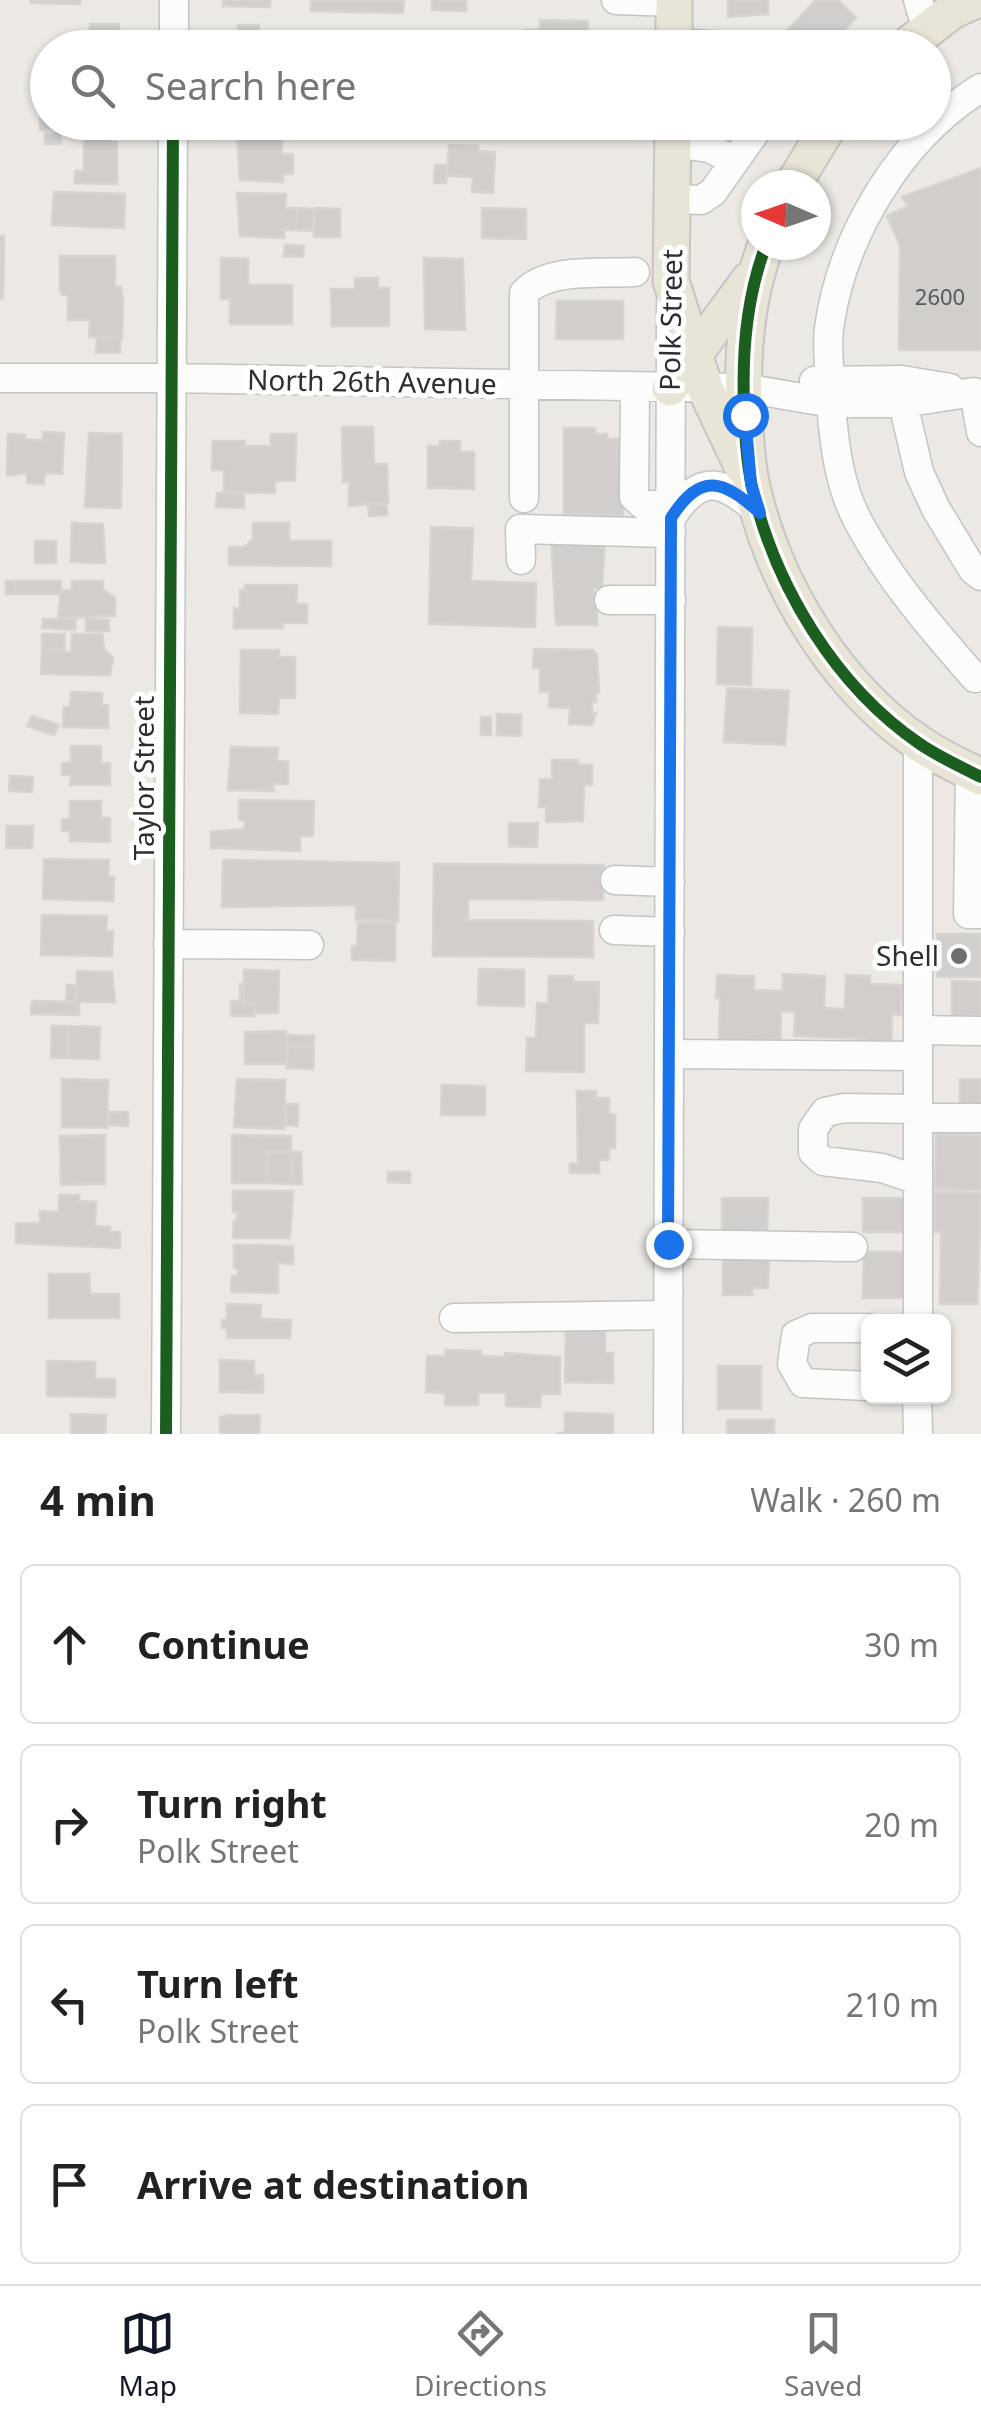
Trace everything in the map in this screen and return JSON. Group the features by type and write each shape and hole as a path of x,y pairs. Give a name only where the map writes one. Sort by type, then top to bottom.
{"main road":[{"path":"916,26 976,0"},
{"path":"674,1 674,30"},
{"name":"Polk Street","path":"673,140 672,281 690,377 755,499"},
{"path":"802,170 819,140"},
{"path":"690,377 760,260"},
{"path":"761,260 746,328 744,388 755,499 792,598 818,640 852,682 918,742 975,774"}],"street":[{"path":"174,0 174,30"},
{"path":"616,0 674,1"},
{"path":"951,112 981,88"},
{"name":"Taylor Street","path":"166,1434 173,140"},
{"path":"690,140 735,161"},
{"path":"672,199 700,200 713,192 749,140"},
{"path":"919,140 882,189 853,242 836,290 828,332 835,452 858,521 925,621 979,675"},
{"path":"524,498 524,293 532,284 548,278 635,272"},
{"name":"North 26th Avenue","path":"0,378 635,387 690,377 744,388 778,379 903,403 977,392"},
{"name":"Polk Street","path":"668,1434 671,519 690,377"},
{"name":"North 26th Avenue","path":"830,392 902,380 977,392"},
{"path":"635,387 634,497 671,519"},
{"path":"977,392 981,432"},
{"path":"903,403 919,472 936,509 981,576"},
{"path":"671,519 683,499 704,486 720,485 755,499"},
{"path":"520,560 520,529 671,519"},
{"path":"608,600 671,600"},
{"path":"918,742 918,1314"},
{"path":"975,774 968,914 981,914"},
{"path":"615,880 670,882"},
{"path":"614,930 670,932"},
{"path":"168,944 309,945"},
{"path":"669,1054 918,1043 981,1031"},
{"path":"918,1180 882,1168 823,1161 813,1152 813,1129 825,1112 844,1108 981,1118"},
{"path":"668,1244 853,1247"},
{"path":"454,1318 668,1315"},
{"path":"861,1328 812,1328 796,1335 792,1364 803,1383 861,1386"},
{"path":"918,1404 918,1434"}],"building":[{"path":"80,0 80,4 31,3"},
{"path":"224,0 270,0 270,7 223,6"},
{"path":"311,0 404,0 403,13 311,11"},
{"path":"432,0 466,0 466,11 432,10"},
{"path":"728,0 768,0 768,14 728,17"},
{"path":"816,0 838,0 856,18 844,30 787,30"},
{"path":"540,20 588,21 588,30 540,30"},
{"path":"90,24 119,24 119,30 90,30"},
{"path":"238,25 259,25 259,30 238,30"},
{"path":"45,140 61,140 61,144 45,144"},
{"path":"84,140 117,142 117,184 75,183 75,171 84,171"},
{"path":"237,140 282,140 282,154 293,154 293,174 283,174 283,182 240,180"},
{"path":"449,145 478,146 478,151 495,152 493,193 472,192 473,177 447,176"},
{"path":"435,165 447,165 446,183 434,183"},
{"path":"981,168 981,350 899,350 900,245 887,216 908,206 902,197"},
{"path":"54,192 125,194 124,228 52,225"},
{"path":"237,193 286,194 285,208 297,208 296,230 284,230 284,238 240,236"},
{"path":"297,208 314,209 313,231 296,230"},
{"path":"315,208 340,209 340,237 314,237"},
{"path":"482,208 526,209 526,239 482,238"},
{"path":"0,236 4,236 3,298 0,298"},
{"path":"285,245 304,246 303,257 284,256"},
{"path":"60,256 115,256 115,287 121,287 123,302 122,338 89,337 90,320 68,320 68,295 62,295 60,289"},
{"path":"221,258 248,259 248,285 292,285 292,324 230,324 230,299 221,299"},
{"path":"424,258 463,259 465,330 425,329"},
{"path":"355,278 378,278 378,288 389,288 389,326 332,326 331,289 355,289"},
{"path":"557,301 623,301 623,339 556,339"},
{"path":"97,338 120,339 120,353 96,353"},
{"path":"342,427 373,427 374,464 387,464 388,503 349,506 349,482 343,482"},
{"path":"564,428 595,428 595,434 607,434 607,439 624,439 623,515 564,514"},
{"path":"43,432 64,433 62,474 45,473 44,484 27,483 27,473 7,476 8,434 43,440"},
{"path":"89,433 122,434 121,508 85,507"},
{"path":"271,434 296,434 295,481 275,481 275,493 224,492 224,470 212,470 213,441 271,446"},
{"path":"440,441 460,441 460,452 474,452 474,489 428,488 428,446 440,446"},
{"path":"217,493 244,494 244,508 216,507"},
{"path":"368,503 386,503 387,515 369,516"},
{"path":"72,523 103,524 105,563 71,562"},
{"path":"253,523 289,523 289,541 331,541 331,566 229,565 229,547 245,547 253,539"},
{"path":"431,527 473,528 471,581 536,583 535,627 429,624"},
{"path":"551,535 605,536 602,588 594,588 597,625 556,625"},
{"path":"35,541 56,541 56,563 35,563"},
{"path":"6,581 15,581 15,594 6,594"},
{"path":"15,581 61,581 61,594 15,594"},
{"path":"72,581 103,581 103,590 115,598 115,616 58,618 61,590 72,590"},
{"path":"245,585 297,585 296,604 307,604 307,623 282,623 283,628 234,628 234,608 240,609 240,590 245,590"},
{"path":"43,619 76,620 75,630 42,628"},
{"path":"86,619 109,620 109,631 86,631"},
{"path":"718,627 752,628 751,685 717,684"},
{"path":"42,634 65,634 64,650 42,650"},
{"path":"72,634 102,634 104,649 113,658 110,675 41,674 42,650 71,652"},
{"path":"534,649 593,650 597,655 599,693 596,702 592,702 592,713 596,713 592,725 569,724 570,708 549,707 550,692 540,692 540,668 533,668"},
{"path":"241,650 279,650 279,657 295,657 295,698 279,698 278,714 240,713"},
{"path":"727,688 789,691 785,745 724,742"},
{"path":"71,692 102,693 102,705 108,705 108,728 63,727 64,707 70,707"},
{"path":"497,714 521,715 521,736 497,735"},
{"path":"32,716 59,725 54,735 27,726"},
{"path":"481,717 491,717 491,735 481,735"},
{"path":"71,746 101,746 101,763 110,763 110,785 70,785 71,775 62,775 62,763 71,763"},
{"path":"231,747 278,748 277,761 288,762 288,784 273,784 274,791 228,790"},
{"path":"552,760 578,760 577,764 592,765 592,785 584,785 583,821 546,822 546,807 539,807 540,779 552,779"},
{"path":"10,776 33,777 32,792 9,791"},
{"path":"239,800 314,801 313,836 300,836 300,851 211,848 211,832 245,829 245,821 239,820"},
{"path":"70,801 101,801 101,818 110,818 110,842 70,841 70,831 62,831 62,819 70,819"},
{"path":"509,823 538,823 537,847 509,846"},
{"path":"7,826 33,826 32,848 6,848"},
{"path":"44,859 109,860 108,877 114,877 113,901 43,899"},
{"path":"223,860 399,863 398,921 356,920 356,905 222,907"},
{"path":"434,864 604,865 603,900 468,899 468,920 593,921 593,957 433,956"},
{"path":"42,915 107,916 106,931 113,931 112,956 41,955"},
{"path":"358,923 395,923 395,961 352,960"},
{"name":"Shell","path":"937,934 981,934 981,977 937,977"},
{"path":"479,969 524,970 524,1006 478,1005"},
{"path":"244,970 279,971 278,1013 255,1013 255,1003 244,1003"},
{"path":"77,971 112,972 115,1002 77,1002"},
{"path":"783,974 825,976 824,1008 845,1009 846,975 870,976 870,984 902,985 901,1015 892,1014 891,1050 867,1049 867,1039 794,1036 795,1012 781,1011 780,1048 719,1045 717,975 754,976 754,990 783,991"},
{"path":"549,976 573,976 573,982 599,982 598,1023 584,1023 584,1072 526,1071 527,1038 536,1038 537,1003 548,1003"},
{"path":"952,981 981,982 981,1023 952,1022"},
{"path":"240,984 244,984 243,1004 254,1004 254,1016 231,1016 231,1001 240,1001"},
{"path":"67,985 77,985 77,1002 66,1001"},
{"path":"32,1001 79,1002 79,1015 31,1014"},
{"path":"52,1026 67,1026 67,1058 51,1058"},
{"path":"67,1026 100,1027 99,1059 67,1058"},
{"path":"286,1031 287,1064 245,1064 245,1032"},
{"path":"288,1035 314,1036 313,1046 287,1046"},
{"path":"288,1046 314,1047 313,1069 287,1068"},
{"path":"62,1079 108,1080 107,1128 62,1127"},
{"path":"237,1079 285,1080 284,1129 234,1127"},
{"path":"960,1079 981,1079 981,1111 960,1111"},
{"path":"442,1085 485,1086 485,1115 441,1115"},
{"path":"577,1091 596,1091 596,1098 609,1098 609,1114 615,1115 615,1148 609,1148 609,1160 599,1160 599,1173 570,1173 570,1164 578,1164"},
{"path":"287,1104 298,1104 298,1126 286,1125"},
{"path":"109,1112 128,1112 128,1126 109,1125"},
{"path":"936,1134 981,1135 981,1190 935,1189"},
{"path":"105,1135 105,1184 61,1185 60,1136"},
{"path":"232,1135 291,1136 291,1152 267,1152 266,1183 232,1183"},
{"path":"267,1152 291,1152 291,1184 266,1183"},
{"path":"291,1152 301,1152 302,1184 291,1184"},
{"path":"388,1172 410,1172 410,1183 388,1182"},
{"path":"233,1191 293,1191 290,1238 233,1238 237,1212 233,1212"},
{"path":"935,1192 981,1193 977,1304 940,1304 941,1232 935,1232"},
{"path":"59,1195 79,1195 79,1201 96,1202 95,1226 120,1232 120,1248 16,1243 16,1223 40,1223 40,1211 59,1212"},
{"path":"722,1198 768,1198 767,1237 722,1236"},
{"path":"863,1198 906,1198 905,1232 863,1232"},
{"path":"234,1245 293,1246 293,1264 278,1263 278,1293 231,1292 232,1276 238,1276"},
{"path":"723,1252 769,1252 768,1288 752,1288 752,1295 723,1295"},
{"path":"864,1252 905,1252 904,1298 863,1298"},
{"path":"49,1274 89,1274 90,1294 119,1294 119,1318 49,1318"},
{"path":"227,1304 261,1305 260,1319 291,1320 290,1338 227,1338 222,1320 227,1319"},
{"path":"566,1328 605,1328 605,1353 613,1353 613,1383 565,1382"},
{"path":"446,1350 481,1351 481,1356 505,1357 505,1353 560,1357 560,1394 541,1394 540,1407 506,1406 506,1393 478,1393 478,1405 445,1405 445,1393 426,1392 427,1356 446,1356"},
{"path":"220,1360 254,1361 254,1376 263,1375 263,1393 220,1392"},
{"path":"47,1361 95,1362 95,1379 115,1379 115,1397 47,1396"},
{"path":"718,1366 761,1366 761,1409 718,1409"},
{"path":"565,1413 613,1414 613,1434 556,1434 565,1432"},
{"path":"71,1414 106,1415 105,1434 71,1434"},
{"path":"260,1415 259,1434 220,1434 220,1417"},
{"path":"727,1420 774,1420 774,1434 727,1434"}],"cycle path":[{"path":"166,1434 173,140"},
{"path":"761,260 747,322 744,403 752,487 776,561 813,631 861,693 920,744 981,777"}],"place":[{"name":"Shell","path":"959,956"}],"route":[{"path":"668,1244 671,518 693,490 720,485 736,492 760,513 751,484 745,415"}]}
